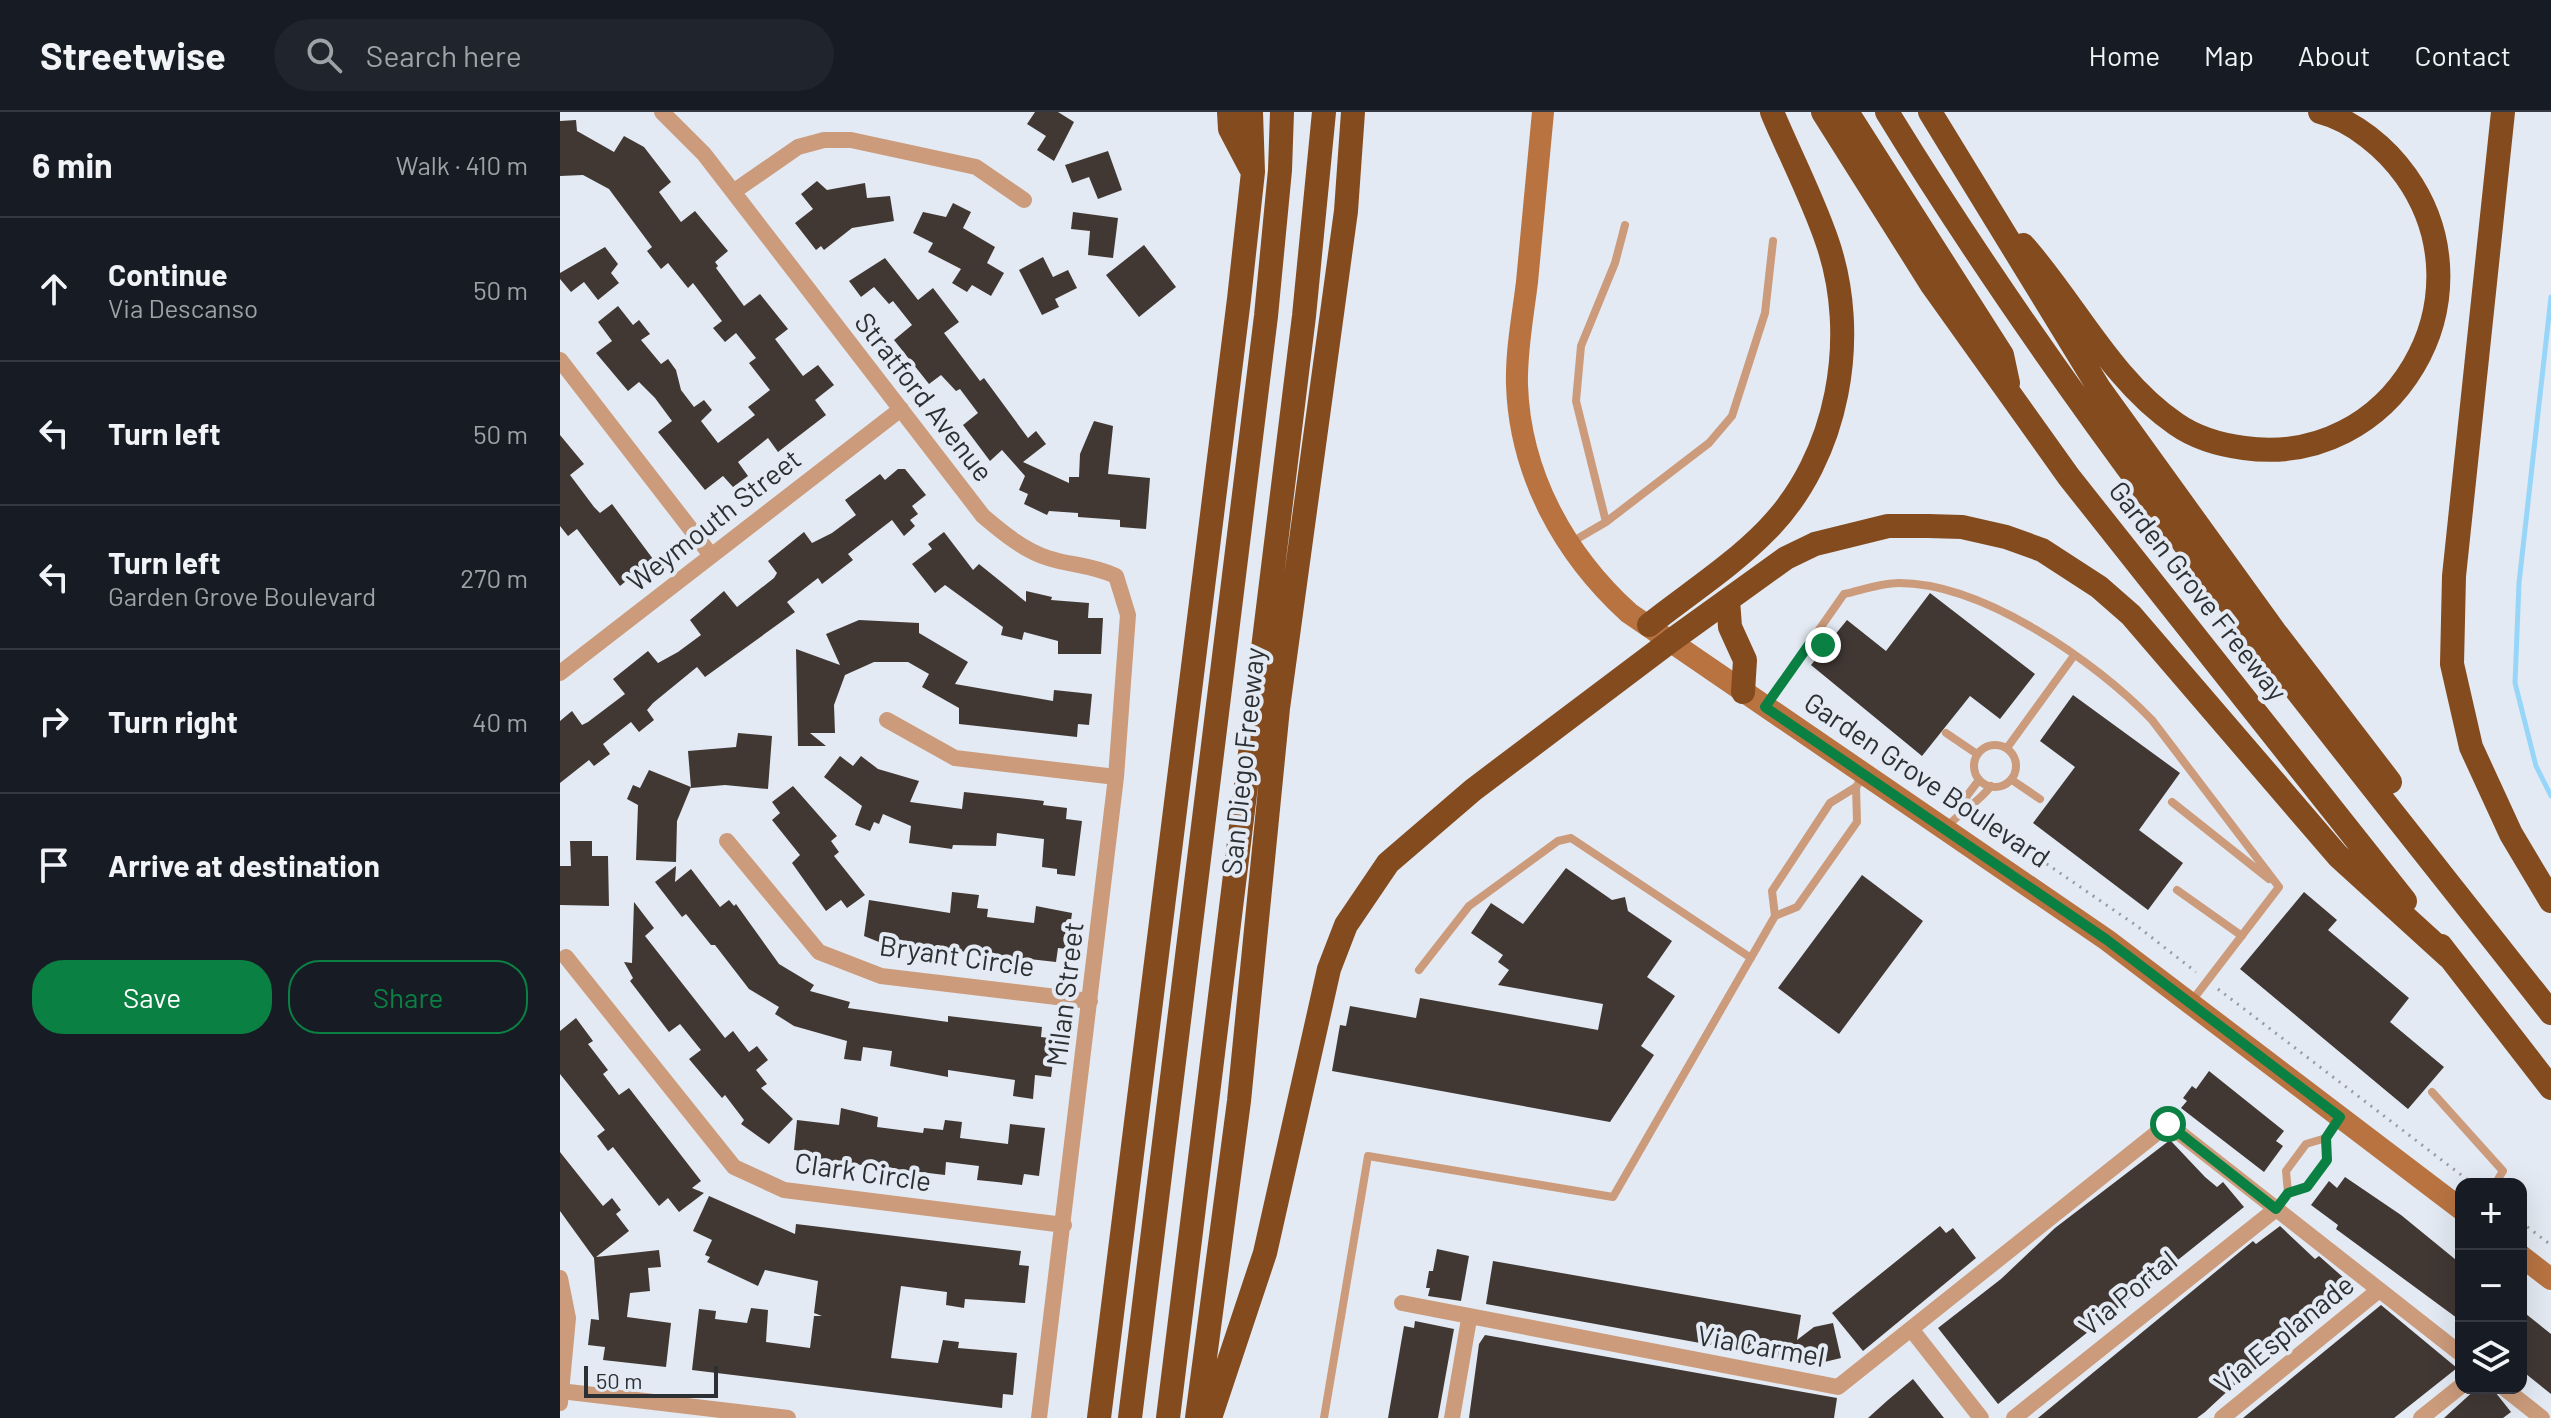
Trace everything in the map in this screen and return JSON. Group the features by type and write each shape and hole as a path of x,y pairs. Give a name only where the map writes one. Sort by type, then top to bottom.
{"highway":[{"path":"1229,112 1230,129 1253,172"},
{"name":"San Diego Freeway","path":"1099,1418 1253,172 1251,112"},
{"path":"1130,1418 1266,316 1282,112"},
{"path":"1168,1418 1304,316 1324,112"},
{"name":"San Diego Freeway","path":"1197,1418 1239,1101 1278,708 1346,211 1353,112"},
{"path":"1649,625 1768,529 1818,456 1837,388 1843,317 1838,283 1827,242 1772,112"},
{"name":"Garden Grove Freeway","path":"1823,112 1932,285 2079,489 2551,1088"},
{"path":"1847,112 2002,355 2011,397"},
{"path":"1887,112 1956,224 2101,436 2551,1013"},
{"name":"Garden Grove Freeway","path":"1930,112 2108,401 2275,632 2551,991"},
{"path":"1979,195 2048,273 2097,343 2154,408 2178,426 2224,445 2276,451 2310,444 2348,430 2381,406 2401,383 2431,336 2439,295 2439,266 2433,235 2410,182 2394,160 2366,136 2333,115 2320,112"},
{"path":"2503,112 2454,576 2452,664 2471,747 2511,834 2551,901"},
{"path":"1210,1418 1265,1253 1329,969 1346,925 1367,890 1388,863 1420,833 1672,640 1786,558 1815,544 1888,526 1962,527 2042,550 2089,579 2131,615 2338,856 2449,957"},
{"path":"1728,600 1730,627 1745,660 1743,692"}],"main road":[{"name":"Garden Grove Boulevard","path":"1543,112 1517,383 1521,430 1530,467 1545,503 1594,581 1649,625 1765,707 1859,781 1947,827 2191,1002 2455,1204"},
{"path":"2527,1261 2551,1279"}],"street":[{"name":"Stratford Avenue","path":"662,112 704,154 983,516 1012,540 1047,558 1089,564 1116,576"},
{"path":"733,192 798,147 824,140 851,140 976,167 1024,200"},
{"path":"560,360 710,554"},
{"name":"Weymouth Street","path":"560,673 901,409"},
{"name":"Milan Street","path":"1039,1418 1116,777 1128,615 1116,576"},
{"path":"887,720 955,758 1116,777"},
{"name":"Bryant Circle","path":"727,841 819,952 881,976 1090,1001"},
{"name":"Clark Circle","path":"566,957 734,1167 784,1190 1064,1225"},
{"name":"Via Carmel","path":"1402,1303 1469,1319 1838,1387 2168,1124 2276,1209"},
{"path":"2276,1209 2455,1349"},
{"name":"Via Portal","path":"2014,1418 2276,1209"},
{"path":"560,1278 568,1318 561,1395 788,1418"},
{"name":"Via Esplanade","path":"2222,1418 2379,1290"},
{"path":"1452,1418 1469,1319"},
{"path":"1911,1329 1981,1418"},
{"path":"2421,1418 2455,1391"},
{"path":"2512,1394 2542,1418"}],"lane":[{"path":"1606,522 1576,401 1581,346 1615,263 1625,225"},
{"path":"1570,543 1606,522 1709,443 1732,416 1765,313 1773,241"},
{"path":"1765,707 1844,594 1897,583 1948,589 1987,601 2128,695 2152,720 2279,887"},
{"path":"1813,639 1823,645"},
{"path":"2007,748 2073,657"},
{"path":"1946,733 1977,754"},
{"path":"1991,786 1979,780 1974,767 1977,754 1994,744 2007,748 2016,760 2012,780"},
{"path":"1967,805 1966,797 1979,780"},
{"path":"1947,827 1967,805 1975,805 1991,786 2012,780"},
{"path":"2012,780 2040,799"},
{"path":"1775,916 1797,907 1857,822 1859,781"},
{"path":"1324,1418 1368,1156 1613,1197 1775,916 1772,891 1830,803 1859,781"},
{"path":"2172,802 2279,887"},
{"path":"1419,970 1469,906 1558,841 1571,838 1751,958"},
{"path":"2191,1002 2279,887"},
{"path":"2177,890 2242,936"},
{"path":"2432,1092 2503,1171 2499,1178"},
{"path":"2276,1209 2288,1193 2307,1187 2327,1160 2326,1138 2340,1117"},
{"path":"2288,1193 2286,1171 2306,1144 2326,1138"}],"path":[{"path":"1993,827 2137,926 2465,1178"},
{"path":"2527,1227 2551,1245"}],"building":[{"path":"1035,112 1058,112 1074,122 1054,161 1037,150 1046,136 1027,124"},
{"path":"576,120 577,131 614,152 624,136 644,147 671,182 659,192 681,222 695,211 728,251 715,262 716,268 744,306 760,294 788,329 775,339 803,376 818,365 834,385 815,400 826,415 778,452 768,438 738,462 748,476 733,487 723,476 705,490 658,432 672,421 655,398 639,382 628,391 596,353 612,341 598,322 618,306 633,325 639,320 650,334 641,340 661,364 668,359 676,370 681,390 694,407 704,400 712,410 701,421 718,443 755,415 748,407 770,390 749,363 756,358 736,333 725,342 713,328 722,321 693,283 688,288 668,263 661,269 647,251 652,247 609,189 583,175 560,176 560,121"},
{"path":"1108,151 1122,190 1098,199 1089,177 1072,183 1065,165"},
{"path":"817,181 827,190 865,183 867,198 890,196 894,221 852,228 824,250 821,246 816,250 795,223 813,209 801,194"},
{"path":"953,203 971,212 963,228 995,247 987,263 1004,273 991,296 972,285 967,292 952,283 961,269 928,252 933,243 913,233 923,212 946,217"},
{"path":"1073,212 1118,218 1113,258 1088,255 1090,231 1071,229"},
{"path":"1144,245 1176,287 1139,317 1106,275"},
{"path":"605,247 618,264 611,273 619,283 598,300 584,282 571,292 560,279 560,273"},
{"path":"1043,257 1053,277 1068,270 1077,288 1055,299 1059,307 1042,315 1019,270"},
{"path":"885,258 918,300 933,288 959,322 944,333 980,381 984,378 1028,438 1036,431 1046,444 1023,462 1069,483 1069,477 1079,477 1080,454 1094,421 1113,426 1108,474 1150,478 1146,529 1120,527 1120,520 1078,517 1078,513 1049,511 1047,515 1024,504 1028,494 1019,490 1025,476 1002,450 990,461 963,425 978,413 960,389 956,391 941,375 929,384 894,340 912,325 893,301 889,304 874,287 861,297 849,281"},
{"path":"560,435 584,464 570,475 594,507 600,513 612,504 653,559 620,586 577,529 568,536 560,526"},
{"path":"898,469 905,469 926,495 912,506 918,514 910,520 915,526 904,536 892,520 848,554 853,560 822,584 818,578 787,602 795,612 705,677 697,667 647,710 654,720 639,732 631,722 603,744 610,754 594,766 589,760 560,783 560,721 572,711 582,725 588,722 625,694 613,679 648,651 658,663 678,652 701,635 690,620 724,591 737,607 774,578 777,573 768,561 804,532 812,543 832,533 856,515 845,500 880,474 885,480"},
{"path":"944,532 973,570 979,564 1026,602 1026,591 1052,597 1051,600 1089,603 1088,618 1103,618 1101,654 1058,654 1058,641 1024,632 1022,640 1001,635 1003,627 945,585 935,593 912,564 932,549 928,544"},
{"path":"1930,593 2035,674 2000,719 1970,696 1922,756 1811,665 1822,652 1829,649 1829,642 1847,620 1886,651"},
{"path":"859,620 919,623 919,633 968,662 955,684 1053,701 1054,690 1092,694 1089,725 1078,724 1077,737 959,724 959,708 922,687 929,674 908,662 874,662 845,675 834,705 835,733 810,733 826,746 798,746 796,649 840,665 826,634"},
{"path":"2073,695 2180,773 2139,830 2183,863 2148,910 2033,823 2075,767 2040,741"},
{"path":"738,733 772,736 768,789 725,785 691,788 688,751 736,747"},
{"path":"840,756 853,766 861,756 878,769 919,781 910,802 962,809 964,792 1044,801 1043,805 1067,808 1066,819 1082,821 1075,876 1057,874 1057,869 1042,867 1044,839 997,833 996,846 953,845 952,849 909,843 911,826 883,814 879,824 874,822 870,831 855,825 862,806 824,777"},
{"path":"649,770 691,787 677,821 676,862 636,860 638,805 627,799 633,785 640,788"},
{"path":"793,786 837,836 831,841 839,852 834,856 865,895 847,908 841,900 826,911 792,863 800,855 772,820 780,813 772,802"},
{"path":"570,841 592,841 592,856 608,856 609,906 560,905 560,866 571,866"},
{"path":"676,866 675,882 691,869 720,907 729,900 734,906 736,904 779,964 814,985 810,991 850,1002 848,1008 948,1022 948,1016 1042,1027 1041,1037 1056,1039 1051,1077 1035,1075 1033,1099 1013,1096 1015,1080 948,1070 948,1077 890,1066 892,1051 863,1047 861,1061 844,1059 847,1041 794,1026 775,1014 779,1007 749,989 715,945 711,945 686,914 682,917 655,882"},
{"path":"1566,868 1612,900 1625,897 1628,911 1672,941 1647,977 1675,996 1641,1046 1654,1055 1610,1122 1332,1071 1340,1025 1346,1026 1350,1006 1416,1018 1420,998 1598,1030 1603,1004 1498,985 1509,970 1498,962 1503,955 1471,933 1491,903 1523,924"},
{"path":"1862,875 1923,921 1839,1034 1778,988"},
{"path":"952,892 979,895 977,908 988,909 987,917 1034,923 1036,906 1072,913 1067,949 1058,948 1056,962 879,942 864,936 869,900 950,913"},
{"path":"2304,892 2337,920 2328,930 2409,998 2390,1022 2444,1067 2408,1109 2240,969"},
{"path":"634,902 654,928 645,936 725,1038 733,1031 749,1052 757,1046 768,1060 756,1070 767,1084 761,1088 793,1119 769,1144 741,1124 744,1120 725,1095 722,1098 689,1059 701,1050 680,1024 669,1032 630,981 633,978 624,962 632,963"},
{"path":"576,1018 593,1041 588,1044 608,1070 603,1074 619,1095 629,1088 701,1181 692,1188 704,1193 679,1212 668,1198 659,1206 613,1147 608,1151 597,1136 605,1130 560,1074 560,1031"},
{"path":"2209,1071 2284,1131 2276,1141 2283,1146 2264,1172 2181,1108 2187,1101 2183,1098 2192,1086 2196,1089"},
{"path":"841,1108 878,1117 877,1127 923,1133 924,1128 943,1130 945,1120 962,1122 960,1138 1008,1144 1010,1124 1045,1128 1039,1176 1024,1174 1022,1185 977,1180 979,1166 946,1162 945,1175 811,1159 812,1152 794,1150 797,1120 839,1125"},
{"path":"2170,1140 2217,1187 2223,1182 2244,1207 1998,1404 1938,1328 2001,1279 2055,1228"},
{"path":"560,1152 603,1206 612,1198 621,1210 616,1214 629,1231 596,1257 659,1250 661,1267 648,1268 650,1291 630,1293 627,1317 671,1323 666,1367 603,1360 605,1347 588,1345 591,1319 599,1320 594,1258 560,1211"},
{"path":"2345,1177 2401,1215 2455,1259 2455,1317 2336,1229 2338,1225 2311,1205 2329,1181 2337,1188"},
{"path":"709,1196 795,1234 796,1224 1021,1251 1019,1265 1029,1266 1025,1303 965,1299 964,1308 946,1305 947,1292 901,1286 891,1358 938,1363 943,1340 959,1342 958,1348 1017,1353 1013,1395 1003,1394 1002,1408 692,1370 699,1309 716,1311 715,1319 747,1323 751,1308 768,1310 766,1342 810,1348 814,1316 822,1316 814,1313 818,1281 765,1270 758,1286 707,1262 710,1257 705,1255 712,1240 693,1231"},
{"path":"1940,1226 1946,1233 1953,1228 1976,1258 1863,1351 1832,1313"},
{"path":"2280,1226 2315,1259 2319,1256 2353,1286 2296,1339 2233,1386 2205,1412 2197,1418 2038,1418 2253,1241 2256,1244"},
{"path":"1437,1249 1469,1256 1461,1301 1428,1296 1429,1271 1433,1271"},
{"path":"1493,1261 1801,1315 1797,1340 1814,1327 1833,1323 1841,1358 1816,1364 1486,1304"},
{"path":"2381,1305 2455,1366 2455,1370 2394,1418 2243,1418"},
{"path":"2527,1315 2551,1334 2551,1394 2527,1375"},
{"path":"1415,1321 1454,1329 1438,1418 1388,1418 1404,1326 1414,1328"},
{"path":"1485,1335 1837,1398 1834,1418 1469,1418 1479,1344"},
{"path":"1913,1379 1944,1418 1868,1418 1888,1400"},
{"path":"2470,1394 2497,1394 2511,1412 2503,1418 2444,1418"}],"waterway":[{"path":"2551,297 2519,583 2515,683 2536,766 2551,796"}],"route":[{"path":"1823,645 1813,639 1765,707 1847,765 1947,827 2107,940 2340,1117 2326,1138 2327,1160 2307,1187 2288,1193 2276,1209 2168,1124"}]}
